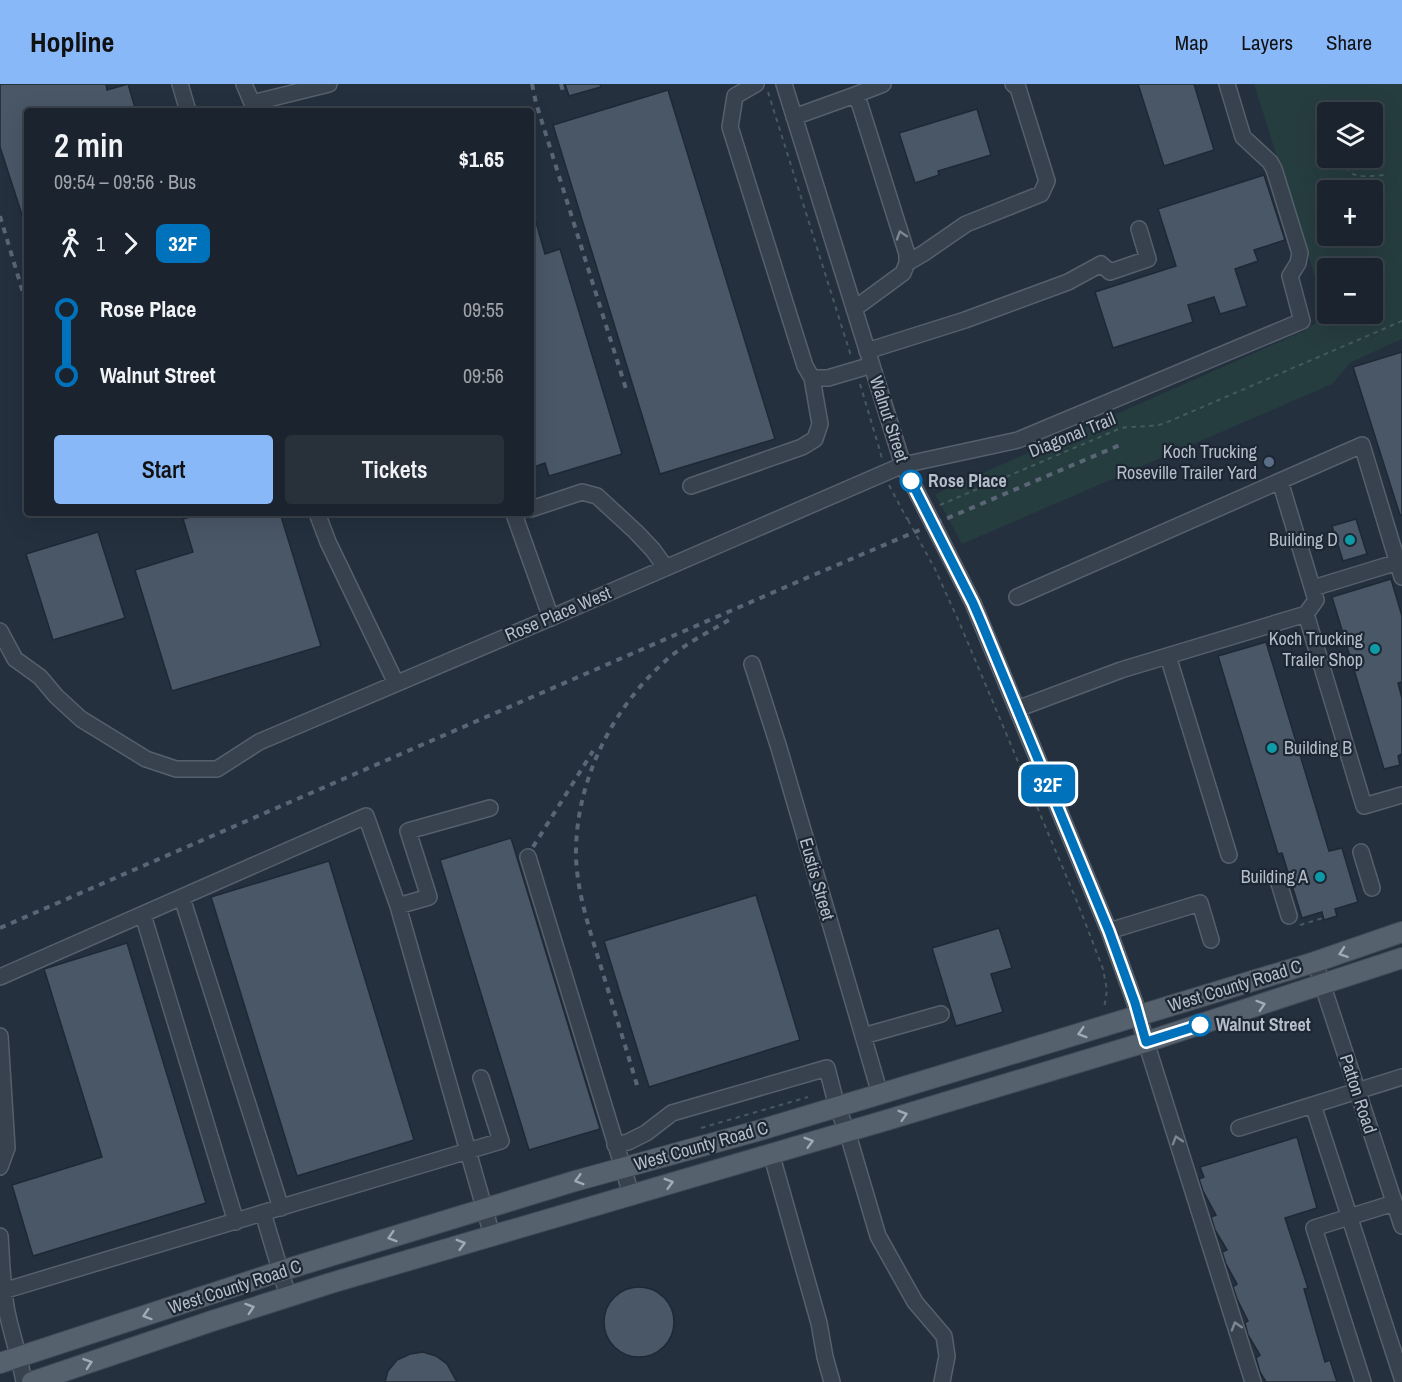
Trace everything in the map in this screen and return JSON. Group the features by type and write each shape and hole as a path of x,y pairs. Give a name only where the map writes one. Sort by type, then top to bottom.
{"main road":[{"name":"West County Road C","path":"0,1362 281,1271 1138,1016 1315,962 1402,932"},
{"name":"West County Road C","path":"32,1382 288,1296 1146,1042 1402,958"}],"street":[{"path":"180,84 187,108"},
{"path":"244,84 252,103 329,84"},
{"path":"691,486 802,447 815,439 820,424 812,378 805,366 730,127 735,96 756,84"},
{"name":"Walnut Street","path":"784,84 903,465 973,603 1109,931 1254,1382"},
{"path":"794,117 883,84"},
{"path":"907,263 966,224 1041,194 1047,181 1018,88 1013,84"},
{"name":"Rose Place West","path":"0,632 15,659 40,677 81,720 146,759 176,769 217,769 259,742 883,473 903,465 1018,440 1302,321 1290,276 1298,263 1300,253 1294,232 1274,169 1270,162 1243,137 1227,84"},
{"path":"854,309 903,273 907,263 907,254 860,105 855,96"},
{"path":"812,378 828,378 855,370 870,358 1068,282 1101,264 1110,272 1148,259 1139,229"},
{"path":"1017,597 1362,445 1400,570 1313,588"},
{"path":"1017,709 1121,670 1306,614 1316,600 1281,481"},
{"path":"534,508 582,492 597,496 636,532 666,568"},
{"path":"318,516 328,542 396,683"},
{"path":"517,516 551,618"},
{"path":"1306,614 1364,806 1402,795"},
{"path":"1168,656 1230,855"},
{"name":"Eustis Street","path":"752,664 779,748 880,1094"},
{"path":"398,906 429,897 408,831 490,808"},
{"path":"0,977 366,816 398,906 492,1235"},
{"path":"1361,852 1372,888"},
{"path":"528,857 631,1194"},
{"path":"1278,880 1294,920"},
{"path":"182,898 281,1208"},
{"path":"1109,931 1200,903 1211,940"},
{"path":"143,915 236,1222"},
{"name":"Patton Road","path":"1315,962 1402,1226"},
{"path":"863,1036 941,1014"},
{"path":"0,1036 7,1148 0,1167"},
{"path":"615,1145 628,1142 646,1133 672,1113 826,1068 878,1236 915,1302 944,1336 947,1356 942,1382"},
{"path":"1239,1128 1402,1077"},
{"path":"3,1291 501,1141 482,1078"},
{"path":"1313,1105 1402,1378"},
{"path":"771,1153 819,1323 832,1382"},
{"path":"1363,1382 1314,1228 1394,1203"},
{"path":"263,1213 288,1296"},
{"path":"0,1236 3,1291 24,1382"}],"path":[{"path":"765,84 880,451 883,473 935,569 960,624 1082,915 1106,980 1106,1003 1101,1011"},
{"path":"1348,168 1353,174 1387,175"},
{"name":"Diagonal Trail","path":"907,519 1121,428 1163,424 1402,321"},
{"path":"1294,920 1323,918"}],"green space":[{"path":"1254,84 1402,84 1402,339 1351,362 1332,384 962,544 935,494 1304,331 1317,322 1317,324 1383,324 1383,258 1317,258 1317,283"}],"building":[{"path":"0,84 106,84 107,90 128,84 135,108 24,108 24,221 0,147"},
{"path":"565,84 600,84 601,87 569,96"},
{"path":"1138,84 1194,84 1214,150 1164,166"},
{"path":"668,90 775,439 660,474 553,125"},
{"path":"977,109 991,155 938,171 939,175 915,183 899,133"},
{"path":"1264,175 1285,240 1254,250 1258,261 1235,269 1247,306 1220,314 1214,297 1188,305 1193,322 1113,348 1095,292 1176,266 1158,209"},
{"path":"534,215 545,254 560,249 622,454 549,476 545,463 534,467"},
{"path":"1402,352 1402,515 1400,515 1353,367"},
{"path":"194,516 281,516 321,646 172,691 135,570 193,552 183,519"},
{"name":"Building D","path":"1356,519 1367,554 1343,561 1332,526"},
{"path":"98,532 125,618 53,640 26,554"},
{"name":"Koch Trucking Trailer Shop","path":"1391,579 1402,616 1402,682 1398,683 1402,698 1402,754 1398,756 1400,765 1384,769 1332,597"},
{"name":"Building B","path":"1266,642 1329,851 1342,848 1358,902 1335,909 1337,916 1324,920 1322,912 1302,918 1282,853 1278,854 1218,656"},
{"path":"511,838 600,1129 529,1150 440,860"},
{"path":"329,861 414,1140 297,1176 211,897"},
{"path":"756,895 800,1040 649,1087 604,941"},
{"path":"999,928 1012,968 991,974 1003,1012 956,1026 932,948"},
{"path":"127,943 206,1203 33,1256 12,1185 102,1157 44,969"},
{"path":"1297,1137 1317,1208 1285,1218 1308,1288 1304,1289 1325,1362 1330,1360 1337,1382 1266,1382 1256,1358 1260,1355 1248,1335 1245,1323 1248,1321 1233,1287 1237,1284 1222,1252 1227,1250 1215,1230 1211,1217 1216,1215 1199,1179 1204,1177 1200,1167"},
{"path":"632,1287 646,1287 659,1293 668,1302 674,1315 672,1335 664,1347 646,1357 632,1357 619,1351 610,1342 604,1329 604,1315 610,1302 619,1293"},
{"path":"423,1352 436,1356 447,1364 457,1382 385,1382 388,1371 397,1360 410,1354"}],"railway":[{"path":"532,84 627,392"},
{"path":"561,84 564,95"},
{"path":"0,216 24,296"},
{"path":"0,928 804,579 1120,445"},
{"path":"637,1085 581,898 576,856 577,828 582,799 602,746 632,697 671,656 729,620"},
{"path":"533,847 593,751"}],"bus line":[{"name":"32F","path":"911,481 982,624 1109,931 1135,1003 1146,1042 1200,1025"}],"place":[{"name":"Koch Trucking Roseville Trailer Yard","path":"1269,462"},
{"name":"Rose Place","path":"911,481"},
{"name":"Building D","path":"1350,540"},
{"name":"Koch Trucking Trailer Shop","path":"1375,649"},
{"name":"Building B","path":"1272,748"},
{"name":"Building A","path":"1320,877"},
{"name":"Walnut Street","path":"1200,1025"}]}
